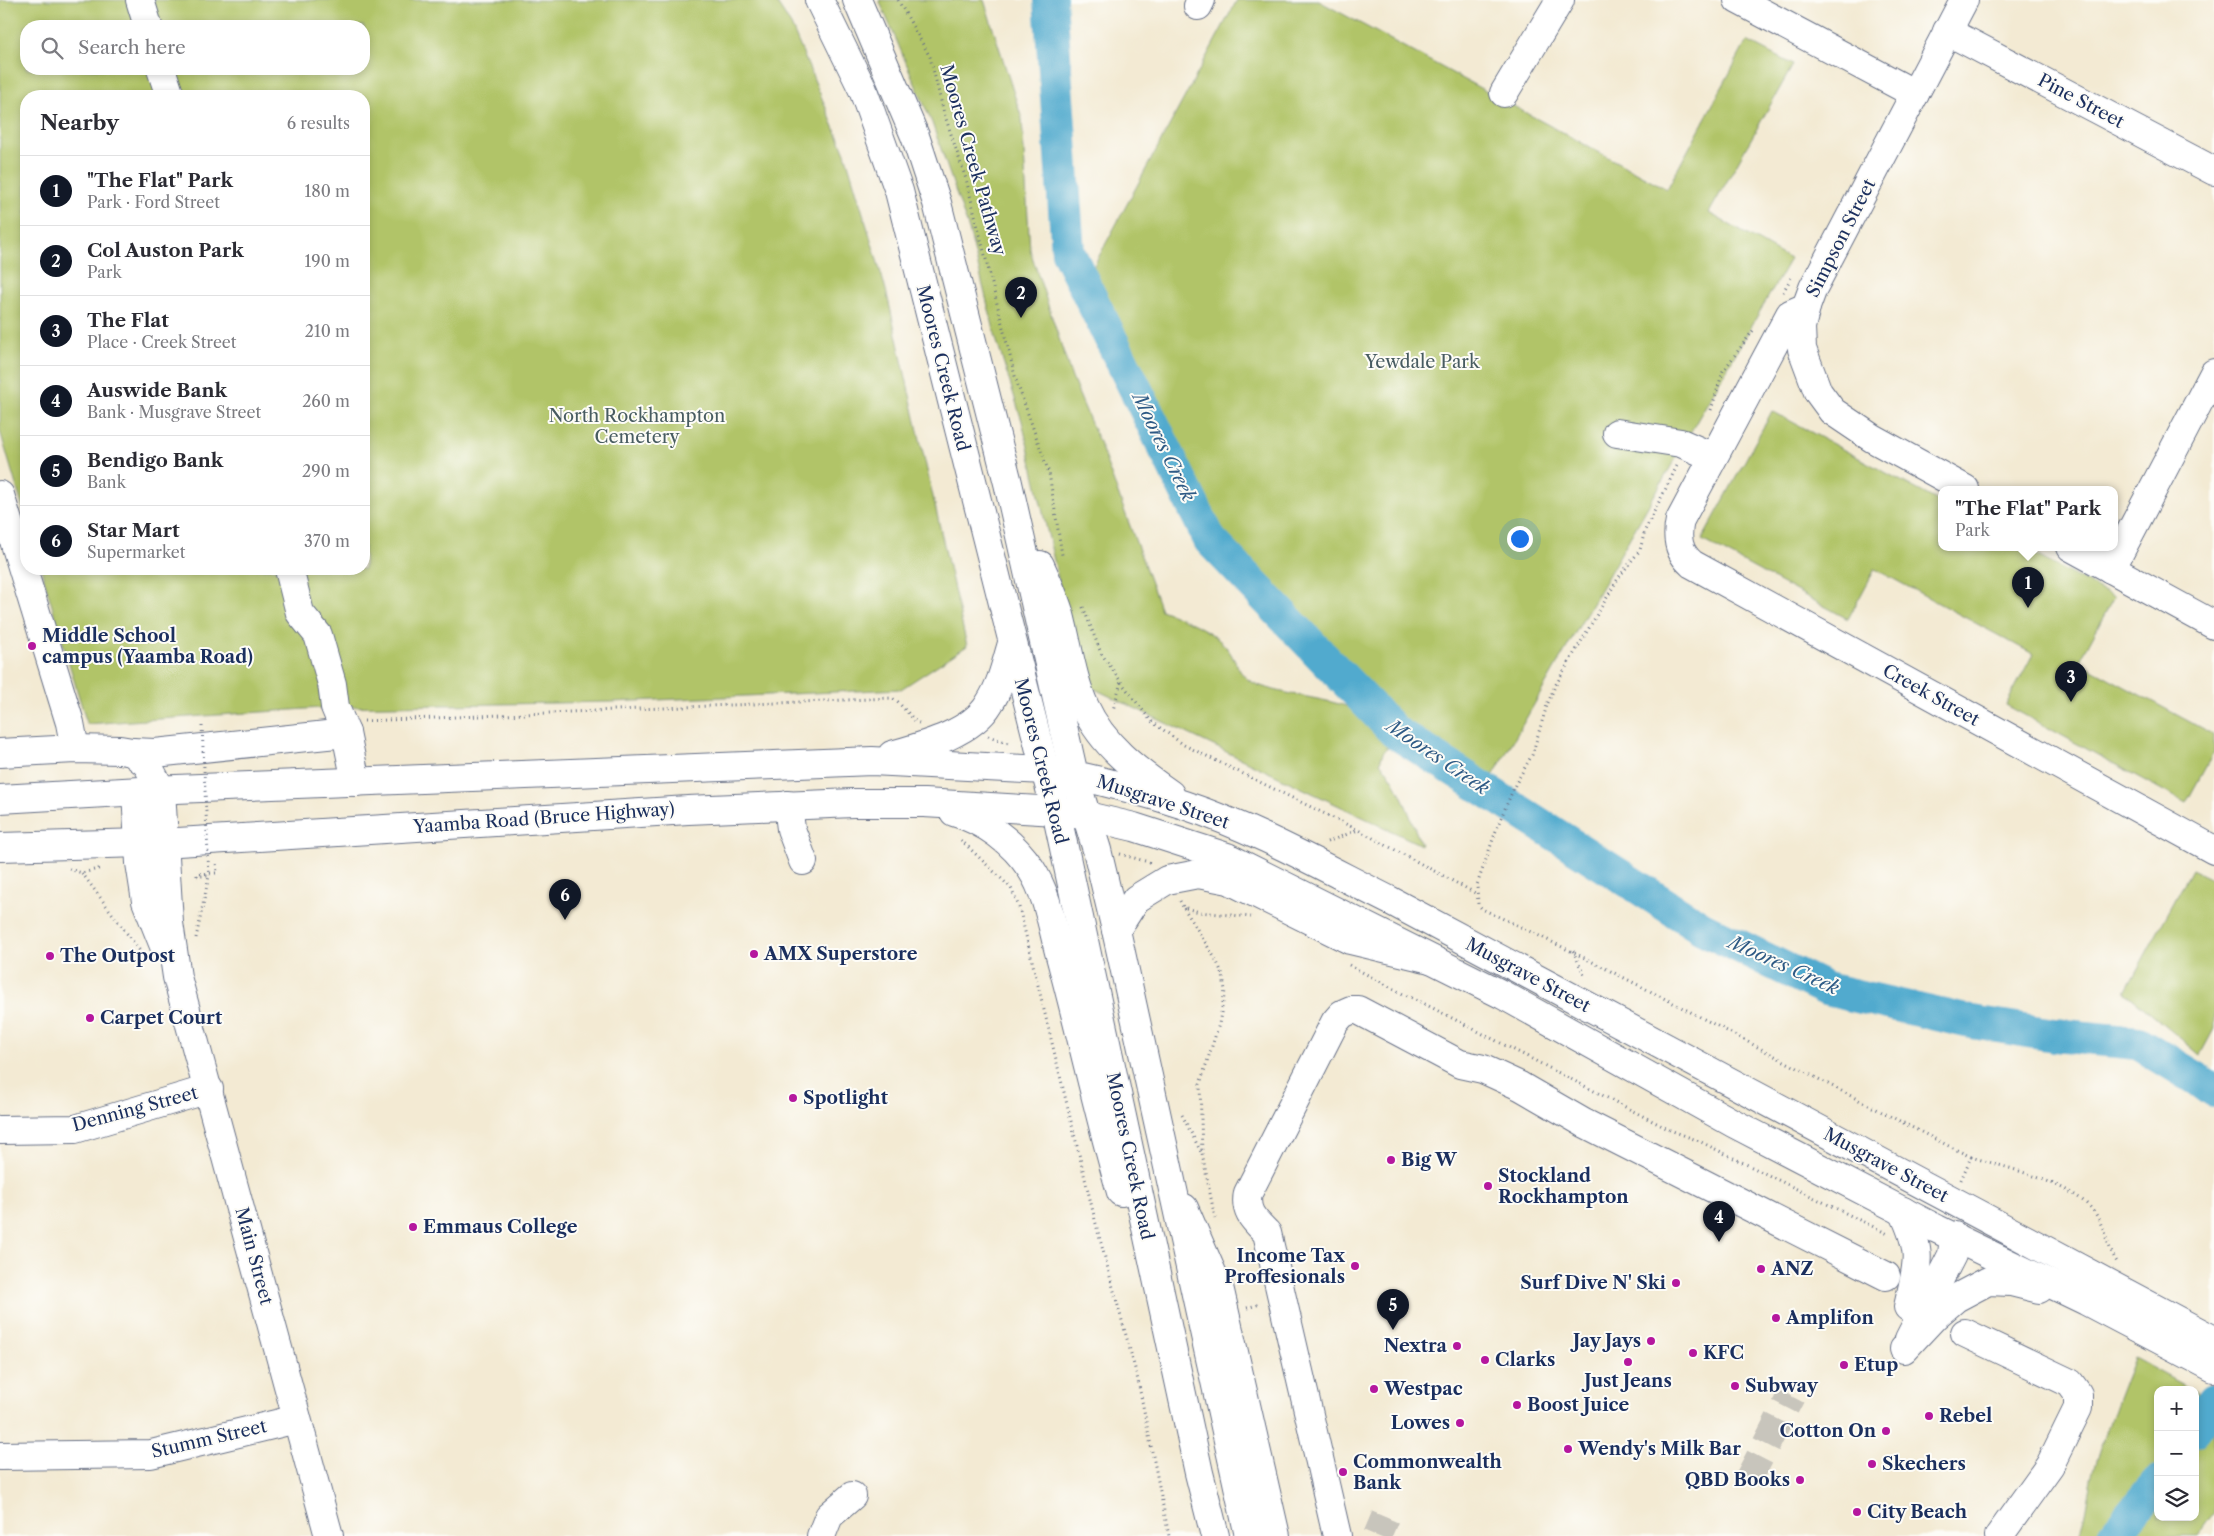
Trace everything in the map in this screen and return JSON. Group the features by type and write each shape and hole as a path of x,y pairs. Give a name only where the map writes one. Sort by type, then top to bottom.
{"main road":[{"path":"140,0 146,20"},
{"name":"Moores Creek Road","path":"819,0 863,90 900,191 1012,643 1056,811 1215,1536"},
{"name":"Moores Creek Road","path":"857,0 915,136 937,203 1008,483 1074,775 1087,816 1116,930 1136,1029 1173,1184 1249,1536"},
{"path":"1504,92 1560,0"},
{"path":"1738,0 1915,94"},
{"name":"Simpson Street","path":"1680,520 1790,314 1806,307 1813,288 1964,0"},
{"name":"Pine Street","path":"1947,31 2214,171"},
{"path":"163,75 168,90"},
{"path":"1806,307 1801,327 1802,349 1818,392 1832,410 1872,438 1960,486"},
{"path":"2111,569 2205,409 2214,373"},
{"path":"1617,433 1681,442 1713,458"},
{"path":"1008,483 1059,613 1076,683 1085,708 1118,753 1140,773 1185,805"},
{"path":"0,495 20,560"},
{"name":"Creek Street","path":"1680,520 1677,532 1679,546 1683,556 1692,564 2214,850"},
{"path":"2078,551 2214,625"},
{"path":"25,575 70,723 75,749"},
{"path":"291,575 300,613 318,635 332,684 335,707 343,727 356,782"},
{"path":"872,761 927,745 977,719 988,706 996,692 1012,643"},
{"path":"0,753 75,749 155,753 343,727"},
{"path":"132,752 147,764 148,791"},
{"path":"0,799 148,791 872,761 1044,770 1074,775"},
{"name":"Musgrave Street","path":"1074,775 1185,805 1247,830 1391,901 1968,1208 2125,1307 2214,1368"},
{"name":"Main Street","path":"148,791 151,842 169,924 177,977 329,1536"},
{"path":"924,803 972,817 994,831 1017,851 1032,871 1042,891 1072,998 1104,1135 1188,1419"},
{"name":"Yaamba Road (Bruce Highway)","path":"0,847 151,842 788,805 924,803 1056,811 1087,816"},
{"path":"788,805 792,829 803,861"},
{"name":"Musgrave Street","path":"1087,816 1134,827 1227,857 1503,995 1733,1123 1902,1211 2086,1301 2125,1307 2214,1340"},
{"path":"1116,930 1136,899 1168,880 1198,874 1229,880 1350,940 1430,959"},
{"path":"1338,1536 1267,1233 1251,1218 1246,1202 1248,1193 1320,1048 1342,1014 1351,1010 1358,1010 1460,1064 1483,1069 1520,1086 1584,1123 1886,1276"},
{"name":"Denning Street","path":"0,1130 75,1129 209,1089"},
{"path":"1173,1184 1220,1291 1276,1536"},
{"name":"Musgrave Street","path":"1954,1236 1968,1208"},
{"path":"1902,1211 1912,1232 1918,1258 1908,1306 1940,1248 1954,1236"},
{"path":"1954,1236 1952,1255 1904,1349 1934,1317 1956,1298 1988,1281 2011,1282 2086,1301"},
{"path":"1965,1333 2070,1383 2078,1394 2078,1408 2050,1465 1999,1536"},
{"name":"Stumm Street","path":"0,1456 150,1454 298,1418"},
{"path":"821,1536 829,1516 852,1496"}],"path":[{"name":"Moores Creek Pathway","path":"898,0 930,57 944,113 966,179 1016,380 1048,473 1063,565"},
{"path":"1081,603 1101,653 1151,721 1184,745 1358,830 1476,894"},
{"path":"1113,710 1121,682"},
{"path":"343,727 362,721 892,698 912,717"},
{"path":"197,932 209,876 202,726"},
{"path":"986,733 989,737 1012,744"},
{"path":"195,736 212,734"},
{"path":"1515,785 1498,825 1477,885 1478,904 1482,909 1572,951 1862,1103 1971,1157 2026,1173 2084,1201 2100,1222 2111,1252 2124,1267"},
{"path":"957,836 1011,888 1018,907 1098,1232 1137,1376 1169,1536"},
{"path":"1114,853 1158,865"},
{"path":"200,861 215,859 216,873 197,874 198,876 209,876"},
{"path":"82,873 141,953"},
{"path":"1177,895 1184,907 1199,912 1258,918"},
{"path":"1345,963 1405,996 1670,1130 1699,1141 1883,1234 1890,1235"},
{"path":"1960,1183 1971,1157"}],"green space":[{"name":"North Rockhampton Cemetery","path":"0,0 775,0 791,25 845,153 886,290 967,646 901,689 612,702 335,707 87,724 43,575 370,575 370,90 20,90 20,499 0,431"},
{"path":"879,0 984,0 1022,119 1030,250 1072,378 1099,442 1161,610 1197,625 1221,641 1246,678 1258,685 1350,707 1367,714 1383,724 1395,737 1383,753 1380,762 1399,791 1421,845 1082,683 1022,421 997,342 969,230 932,123"},
{"name":"Yewdale Park","path":"1237,0 1317,0 1667,189 1747,41 1793,65 1709,213 1790,259 1485,790 1395,732 1210,540 1084,284"},
{"path":"1772,411 1938,501 1938,551 2028,551 2114,597 2079,662 2214,735 2214,752 2186,803 2006,705 2033,654 1875,569 1848,619 1702,540"},
{"path":"2192,869 2214,880 2214,1029 2200,1055 2125,992"},
{"path":"2134,1358 2185,1386 2154,1386 2154,1521 2199,1521 2199,1394 2214,1402 2214,1513 2198,1536 2079,1536 2084,1522 2092,1479 2111,1418"}],"waterway":[{"name":"Moores Creek","path":"1050,0 1068,252 1210,540 1395,732 1702,928 1826,989 1966,1021 2054,1035 2138,1043 2214,1091"},
{"name":"Moores Creek","path":"2199,1424 2214,1401"},
{"name":"Moores Creek","path":"2113,1536 2154,1487"}],"tunnel":[{"path":"1747,1482 1791,1396"},
{"path":"1377,1536 1385,1517"}],"place":[{"name":"Col Auston Park","path":"1021,318"},
{"name":"\"The Flat\" Park","path":"2028,608"},
{"name":"Middle School campus (Yaamba Road)","path":"32,646"},
{"name":"The Flat","path":"2071,702"},
{"name":"Star Mart","path":"565,920"},
{"name":"AMX Superstore","path":"754,954"},
{"name":"The Outpost","path":"50,956"},
{"name":"Carpet Court","path":"90,1018"},
{"name":"Spotlight","path":"793,1098"},
{"name":"Big W","path":"1391,1160"},
{"name":"Stockland Rockhampton","path":"1488,1186"},
{"name":"Emmaus College","path":"413,1227"},
{"name":"Auswide Bank","path":"1719,1242"},
{"name":"Income Tax Proffesionals","path":"1355,1266"},
{"name":"ANZ","path":"1761,1269"},
{"name":"Surf Dive N' Ski","path":"1676,1283"},
{"name":"Amplifon","path":"1776,1318"},
{"name":"Bendigo Bank","path":"1393,1330"},
{"name":"Jay Jays","path":"1651,1341"},
{"name":"Nextra","path":"1457,1346"},
{"name":"KFC","path":"1693,1353"},
{"name":"Clarks","path":"1485,1360"},
{"name":"Just Jeans","path":"1628,1362"},
{"name":"Etup","path":"1844,1365"},
{"name":"Subway","path":"1735,1386"},
{"name":"Westpac","path":"1374,1389"},
{"name":"Boost Juice","path":"1517,1405"},
{"name":"Rebel","path":"1929,1416"},
{"name":"Lowes","path":"1460,1423"},
{"name":"Cotton On","path":"1886,1431"},
{"name":"Wendy's Milk Bar","path":"1568,1449"},
{"name":"Skechers","path":"1872,1464"},
{"name":"Commonwealth Bank","path":"1343,1472"},
{"name":"QBD Books","path":"1800,1480"},
{"name":"City Beach","path":"1857,1512"}]}
